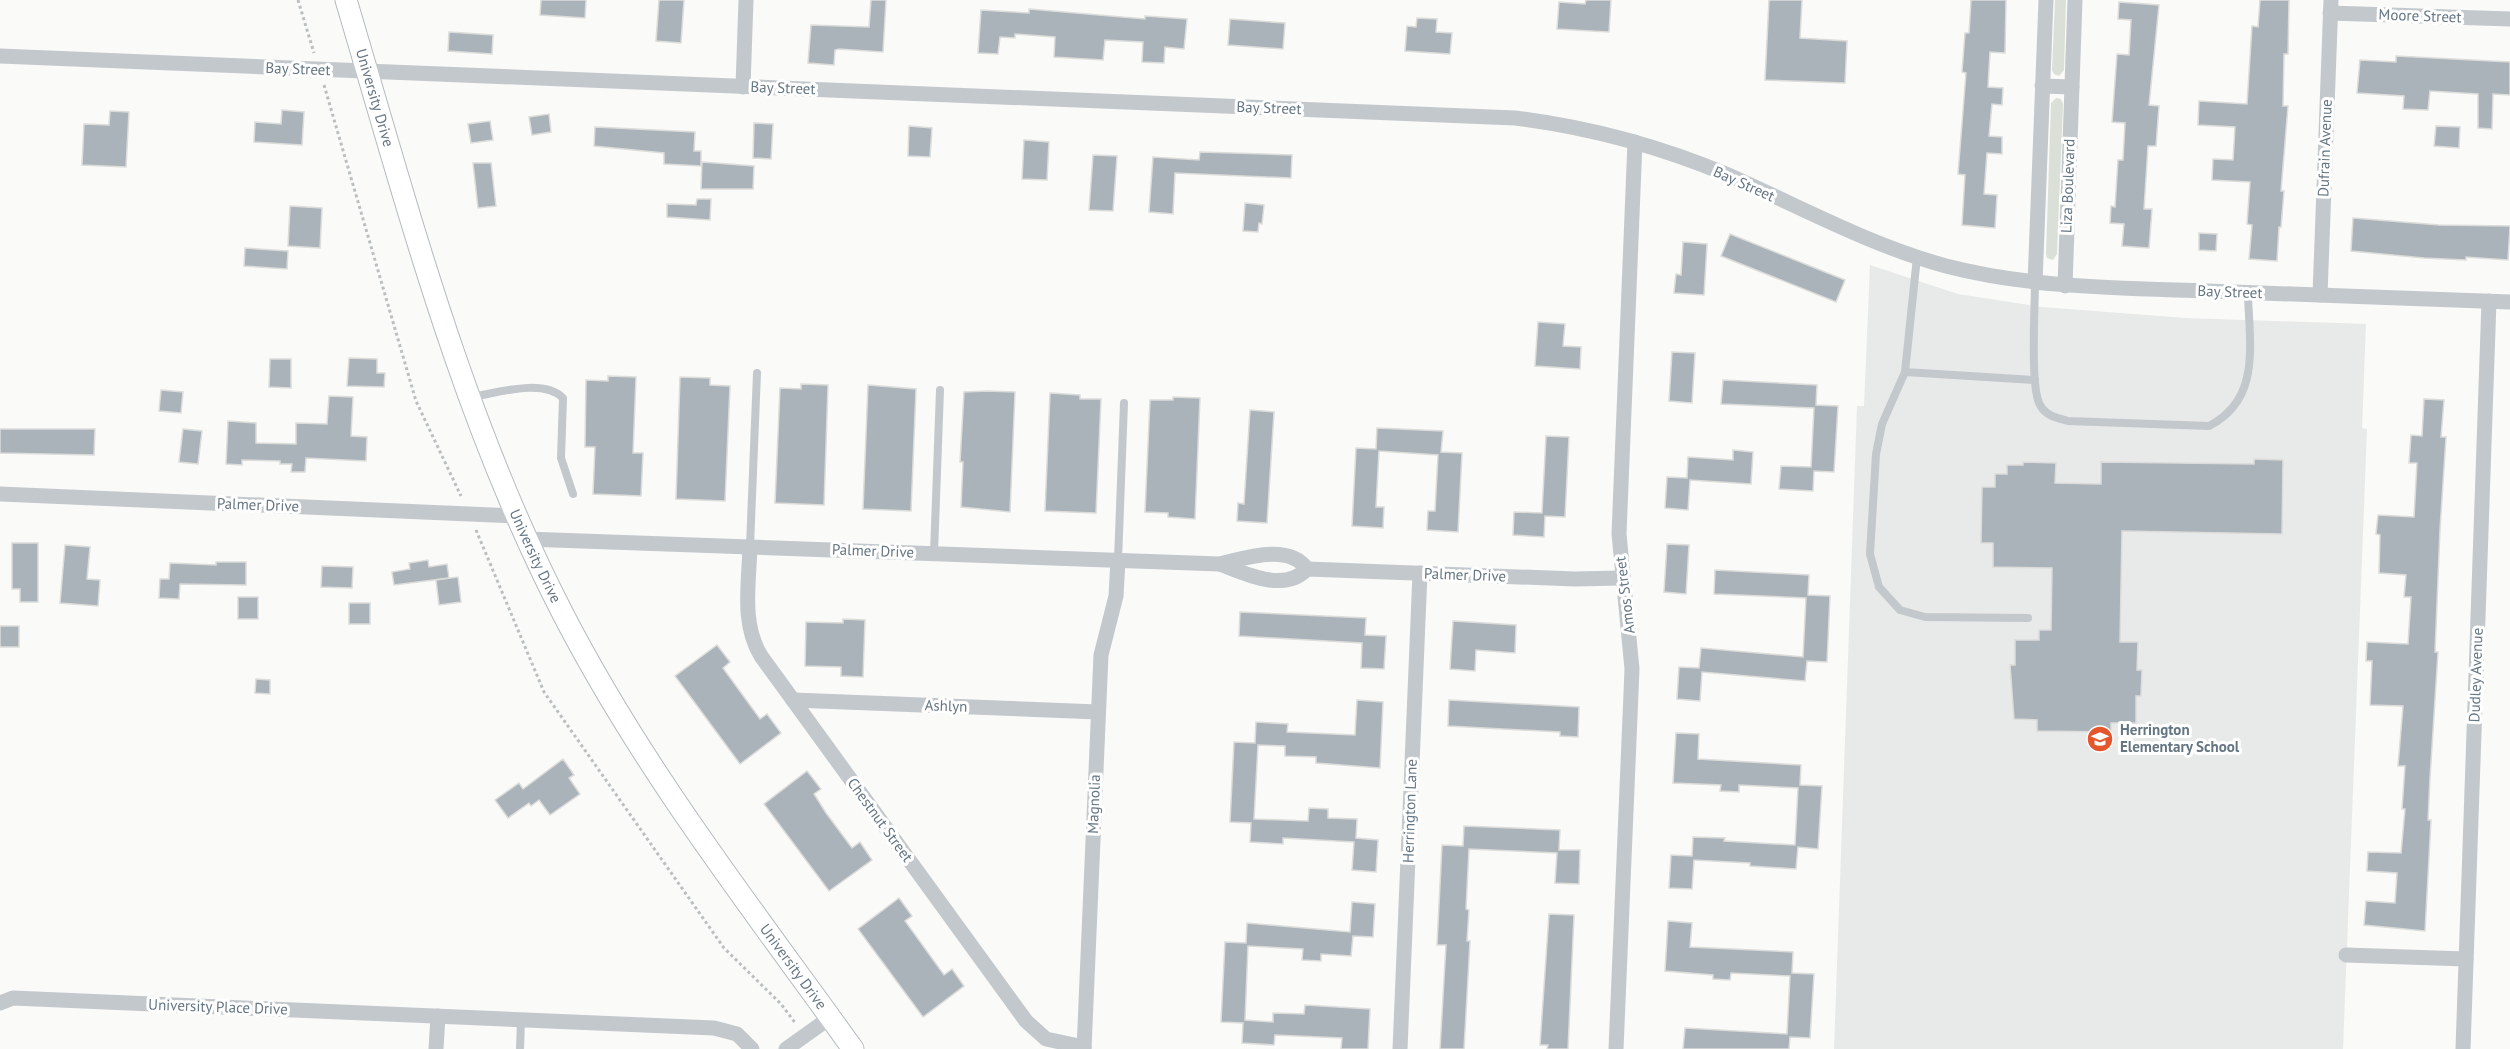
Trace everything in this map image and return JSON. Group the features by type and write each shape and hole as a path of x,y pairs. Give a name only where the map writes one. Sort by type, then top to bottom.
{"main road":[{"name":"University Drive","path":"346,0 428,278 468,398 526,539 579,644 639,746 688,820 831,1017 849,1047"}],"street":[{"path":"742,87 746,0"},
{"name":"Liza Boulevard","path":"2036,283 2046,0"},
{"name":"Liza Boulevard","path":"2065,286 2075,0"},
{"name":"Moore Street","path":"2330,6 2510,19"},
{"name":"Dufrain Avenue","path":"2320,296 2330,6"},
{"name":"Bay Street","path":"0,56 1489,116 1553,124 1635,142 1703,165 1857,236 1917,257 1983,274 2065,286 2510,302"},
{"path":"2042,86 2072,87"},
{"name":"Amos Street","path":"1616,1049 1632,669 1619,534 1635,142"},
{"name":"Dudley Avenue","path":"2463,1049 2489,301"},
{"name":"Palmer Drive","path":"0,494 515,516"},
{"name":"Palmer Drive","path":"526,539 1220,564 1255,555 1280,555 1295,558 1307,569"},
{"name":"Chestnut Street","path":"750,546 747,614 751,636 761,656 1026,1021 1046,1039 1084,1048"},
{"name":"Magnolia","path":"1084,1048 1101,650 1114,603 1118,560"},
{"name":"Palmer Drive","path":"1220,564 1254,577 1273,580 1294,579 1307,569 1622,578"},
{"name":"Herrington Lane","path":"1400,1049 1420,573"},
{"name":"Ashlyn","path":"793,700 1098,712"},
{"path":"2346,955 2466,959"},
{"name":"University Place Drive","path":"0,1003 13,998 719,1028 737,1034 752,1049"},
{"path":"436,1049 438,1016"},
{"path":"786,1049 831,1017"}],"lane":[{"path":"1917,257 1905,372 1882,424 1876,454 1870,554 1880,587 1900,610 1925,617 2028,618"},
{"path":"2036,283 2035,380 2039,404 2050,416 2209,426 2223,418 2238,404 2247,382 2250,358 2248,293"},
{"path":"1905,372 2035,380"},
{"path":"750,546 756,373"},
{"path":"468,398 515,390 556,391 563,398 561,458 573,494"},
{"path":"934,553 940,390"},
{"path":"1118,560 1124,403"},
{"path":"520,1049 521,1020"}],"shaded area":[{"path":"2055,0 2066,0 2064,70 2059,76 2052,70"},
{"path":"2056,98 2061,99 2063,104 2057,254 2053,260 2047,258 2046,254 2051,103"},
{"name":"Herrington Elementary School","path":"1870,265 1958,294 2042,307 2186,318 2366,324 2362,428 2367,429 2343,1049 1834,1049 1857,406 1864,406"}],"building":[{"path":"541,0 586,0 585,18 540,15"},
{"path":"659,0 684,0 681,43 656,41"},
{"path":"871,0 886,0 883,52 839,49 835,50 834,65 808,63 811,25 869,27"},
{"path":"1586,0 1611,0 1609,32 1557,29 1559,2 1585,4"},
{"path":"1769,0 1802,0 1800,38 1847,41 1845,83 1765,80"},
{"path":"1971,0 2006,0 2005,53 1990,52 1988,87 2003,88 2002,105 1992,104 1989,136 2002,137 2002,154 1987,153 1984,194 1997,195 1995,228 1962,225 1965,175 1958,174 1966,73 1962,72 1965,33 1969,33"},
{"path":"2260,0 2289,0 2288,54 2284,54 2283,106 2288,106 2281,191 2284,191 2277,261 2249,259 2252,225 2247,224 2250,182 2212,180 2213,159 2233,160 2235,127 2198,125 2199,101 2247,104 2252,26 2258,27"},
{"path":"2119,2 2159,5 2149,105 2159,106 2156,146 2148,146 2144,209 2152,209 2149,248 2122,246 2124,224 2110,223 2111,206 2115,207 2118,160 2123,160 2125,123 2112,122 2117,54 2129,55 2131,20 2118,19"},
{"path":"1029,9 1145,19 1145,16 1187,19 1184,49 1165,47 1164,63 1142,62 1143,42 1105,40 1103,60 1054,57 1055,37 1015,34 1015,38 1000,37 998,54 978,53 981,10 1029,13"},
{"path":"1417,18 1437,19 1436,32 1452,33 1450,54 1405,51 1407,26 1416,27"},
{"path":"1230,19 1285,23 1283,49 1228,45"},
{"path":"449,32 493,35 492,54 448,51"},
{"path":"2396,56 2510,62 2510,95 2493,94 2492,129 2478,128 2478,94 2430,91 2428,110 2403,109 2404,96 2357,93 2360,60 2396,62"},
{"path":"282,110 304,112 302,145 254,142 255,122 281,124"},
{"path":"110,111 129,112 126,167 82,165 84,124 109,125"},
{"path":"549,114 551,132 532,135 529,117"},
{"path":"490,121 493,140 471,143 468,124"},
{"path":"754,123 773,124 771,159 753,158"},
{"path":"909,126 932,128 930,157 908,156"},
{"path":"2436,126 2460,127 2459,148 2434,146"},
{"path":"595,127 695,132 694,151 701,151 701,166 664,164 664,153 594,146"},
{"path":"1024,140 1049,142 1047,180 1022,179"},
{"path":"1200,152 1292,155 1291,178 1175,173 1173,214 1149,212 1153,157 1199,160"},
{"path":"1093,155 1117,156 1113,211 1089,210"},
{"path":"702,162 754,166 753,189 701,189"},
{"path":"473,163 491,163 496,206 478,208"},
{"path":"697,199 711,199 710,220 667,217 667,204 696,205"},
{"path":"1245,203 1264,205 1262,224 1259,223 1258,232 1243,231"},
{"path":"290,206 322,208 320,248 288,246"},
{"path":"2353,218 2439,225 2510,226 2508,260 2466,257 2466,260 2424,258 2351,251"},
{"path":"2199,233 2217,234 2216,251 2199,250"},
{"path":"1730,234 1845,280 1836,302 1721,256"},
{"path":"1683,242 1707,244 1704,295 1674,293 1676,274 1681,275"},
{"path":"245,248 288,251 287,269 244,266"},
{"path":"1538,322 1565,324 1563,346 1581,347 1580,369 1535,366"},
{"path":"1672,352 1695,353 1692,403 1669,401"},
{"path":"349,358 377,359 377,373 385,373 384,387 347,386"},
{"path":"270,359 291,359 291,388 269,387"},
{"path":"608,376 636,377 633,453 643,453 641,496 593,494 595,447 585,447 586,380 608,381"},
{"path":"680,377 710,378 710,385 730,386 725,501 676,499"},
{"path":"1723,380 1817,385 1816,405 1838,406 1834,472 1814,471 1813,491 1779,489 1781,466 1811,467 1814,408 1721,404"},
{"path":"801,384 828,385 824,505 775,503 780,388 801,389"},
{"path":"868,385 916,389 911,511 863,509"},
{"path":"161,390 183,392 181,413 159,411"},
{"path":"964,392 1015,392 1010,512 961,507 963,462 960,462"},
{"path":"1050,393 1080,395 1080,399 1101,399 1096,513 1045,511"},
{"path":"329,396 353,397 351,436 367,437 366,461 306,458 305,472 291,472 292,464 280,464 280,461 242,460 242,465 226,464 228,421 256,423 256,443 296,444 296,423 327,424"},
{"path":"1173,397 1200,398 1195,519 1168,517 1168,513 1145,512 1150,400 1173,400"},
{"path":"2424,399 2444,400 2441,437 2446,437 2440,529 2435,652 2438,652 2428,820 2431,820 2425,931 2364,925 2366,901 2395,903 2397,873 2367,871 2368,852 2401,853 2405,809 2402,809 2405,766 2398,766 2403,706 2370,705 2372,661 2366,661 2367,642 2408,644 2411,597 2404,597 2406,575 2379,573 2380,535 2376,534 2378,515 2414,517 2417,463 2409,463 2411,435 2422,436"},
{"path":"1250,410 1274,412 1267,523 1237,521 1238,503 1244,504"},
{"path":"1377,428 1443,431 1441,452 1462,453 1458,532 1427,530 1428,511 1435,511 1438,455 1379,451 1376,507 1384,507 1383,528 1352,526 1356,448 1376,449"},
{"path":"0,429 95,429 94,455 0,453"},
{"path":"183,429 202,431 198,464 179,462"},
{"path":"1546,436 1569,437 1565,517 1545,516 1544,537 1513,535 1514,512 1542,513"},
{"path":"1733,450 1753,452 1751,484 1690,480 1688,510 1665,508 1667,477 1687,478 1688,457 1733,460"},
{"path":"2254,459 2283,460 2282,534 2122,531 2120,642 2138,642 2137,670 2142,670 2141,696 2136,696 2136,723 2111,723 2111,732 2037,731 2037,720 2014,719 2010,665 2015,665 2015,640 2039,640 2039,630 2051,630 2052,568 1993,567 1993,543 1981,543 1982,487 1995,487 1995,474 2007,474 2007,465 2023,465 2023,462 2056,463 2055,483 2101,484 2101,462 2254,464"},
{"path":"12,543 38,543 38,602 20,602 20,589 12,589"},
{"path":"1667,544 1689,545 1686,594 1664,592"},
{"path":"65,545 90,547 87,579 100,580 98,606 60,603"},
{"path":"428,560 429,567 447,564 449,578 394,585 392,572 410,569 409,563"},
{"path":"216,562 246,562 246,585 180,584 179,599 159,598 160,579 169,579 170,563 216,565"},
{"path":"322,566 353,567 352,588 321,587"},
{"path":"1715,570 1809,575 1808,595 1830,596 1827,662 1807,661 1805,681 1702,672 1700,701 1677,699 1679,667 1699,668 1701,648 1803,657 1806,598 1714,594"},
{"path":"458,577 461,602 439,605 436,580"},
{"path":"238,597 258,597 258,619 238,619"},
{"path":"349,603 370,603 370,624 349,624"},
{"path":"1240,612 1366,618 1365,635 1386,636 1384,669 1361,668 1362,643 1239,636"},
{"path":"843,619 865,620 863,677 841,676 841,667 805,666 806,622 843,623"},
{"path":"1453,621 1516,625 1515,653 1476,650 1475,671 1450,669"},
{"path":"0,626 19,626 19,647 0,647"},
{"path":"717,645 730,662 723,668 760,719 767,714 781,733 740,764 675,676"},
{"path":"256,679 270,680 270,694 255,693"},
{"path":"1357,700 1383,702 1380,768 1316,763 1316,757 1285,756 1285,746 1258,745 1254,819 1308,821 1309,808 1328,809 1328,818 1357,819 1356,838 1378,840 1376,872 1352,870 1354,842 1283,838 1283,844 1250,842 1251,823 1230,822 1234,742 1255,743 1256,722 1288,724 1287,732 1355,735"},
{"path":"1449,700 1579,707 1578,737 1560,736 1560,732 1448,726"},
{"path":"1676,733 1699,734 1698,759 1801,765 1800,785 1822,786 1818,849 1798,847 1796,869 1750,866 1750,863 1694,860 1692,889 1669,888 1671,855 1692,856 1693,837 1795,845 1798,788 1739,785 1739,792 1720,791 1721,785 1673,783"},
{"path":"563,759 574,775 569,778 580,794 550,815 539,800 531,806 529,803 508,818 495,800 519,783 523,789"},
{"path":"807,771 821,789 814,794 826,813 852,848 860,842 872,860 829,891 764,804"},
{"path":"1464,826 1560,830 1559,850 1580,850 1579,884 1555,883 1557,853 1469,849 1466,909 1469,910 1467,941 1470,941 1464,1049 1440,1049 1446,945 1437,945 1442,845 1463,846"},
{"path":"899,898 912,916 905,921 944,975 952,969 964,986 923,1017 858,929"},
{"path":"1352,902 1375,904 1373,937 1353,936 1351,956 1321,954 1321,961 1302,960 1303,949 1248,946 1245,1020 1273,1022 1273,1013 1304,1014 1305,1005 1370,1009 1368,1049 1341,1049 1342,1038 1275,1035 1274,1045 1242,1043 1243,1023 1221,1022 1225,942 1246,943 1247,923 1350,932"},
{"path":"1549,914 1574,915 1568,1049 1547,1049 1548,1045 1540,1045"},
{"path":"1668,921 1692,923 1690,947 1793,952 1792,973 1814,974 1810,1038 1790,1037 1789,1049 1683,1049 1685,1028 1787,1034 1790,976 1731,973 1730,980 1713,979 1713,975 1665,971"}],"place":[{"name":"Herrington Elementary School","path":"2100,739"}]}
